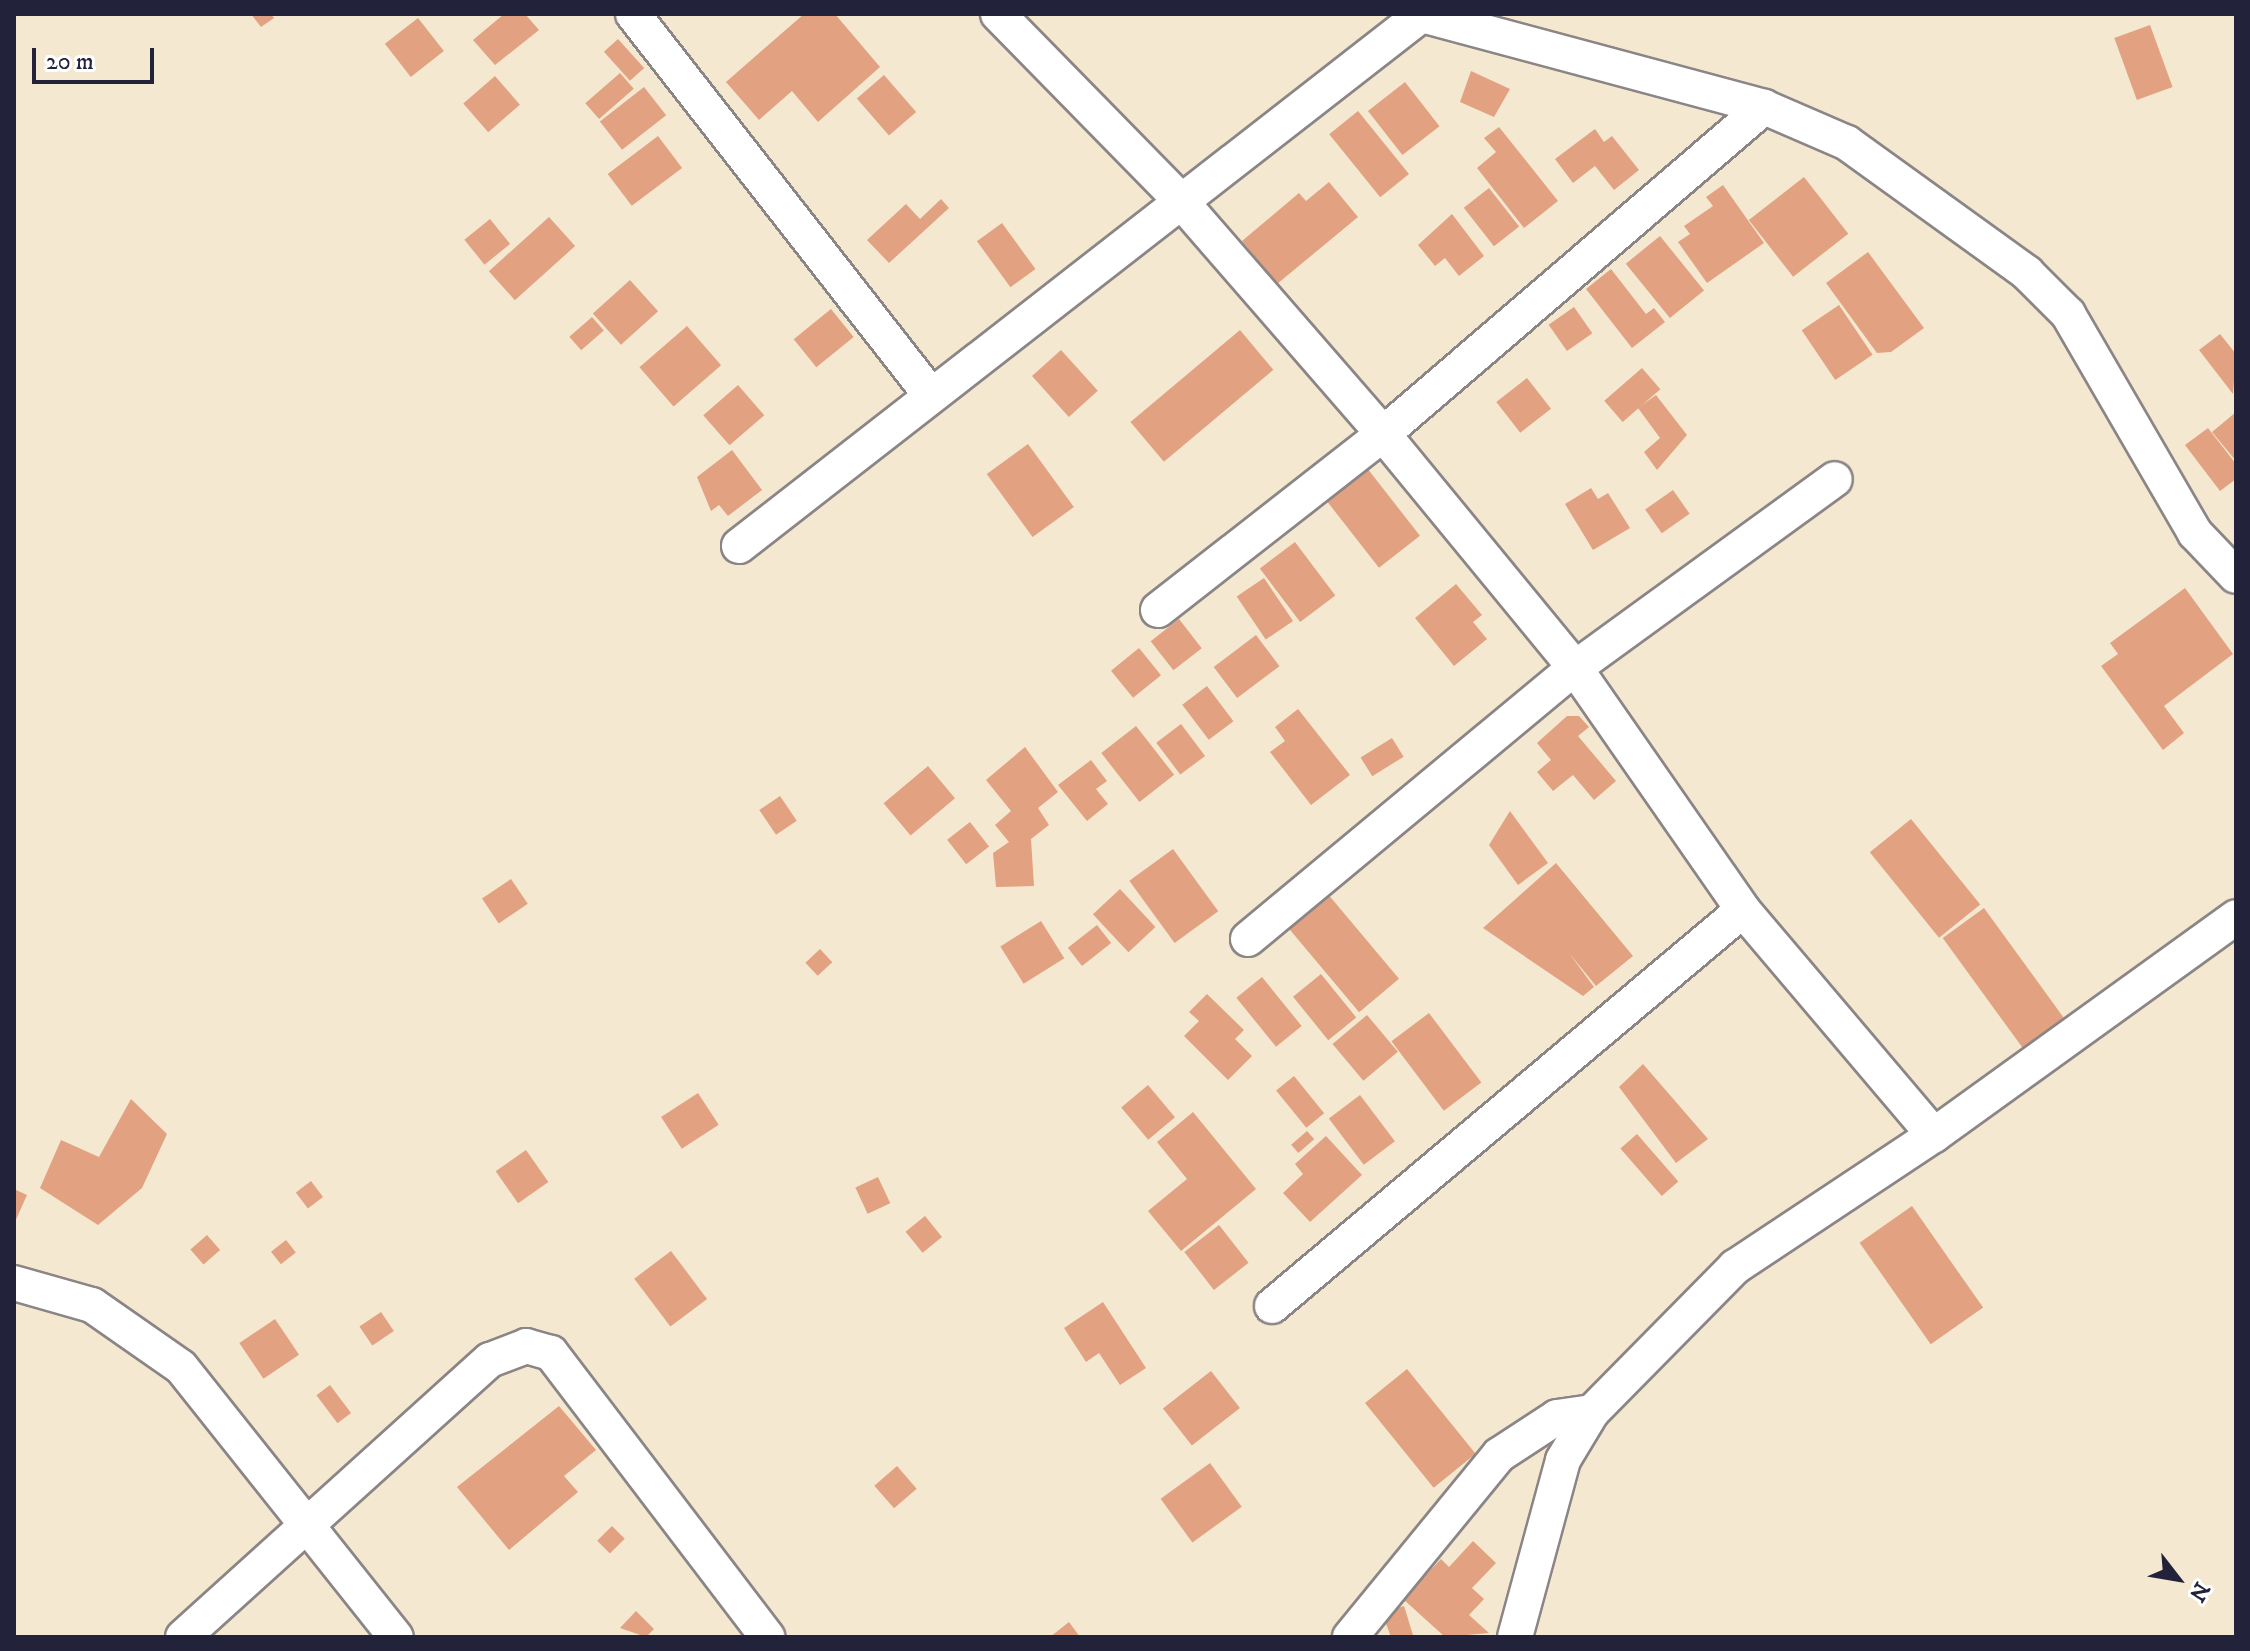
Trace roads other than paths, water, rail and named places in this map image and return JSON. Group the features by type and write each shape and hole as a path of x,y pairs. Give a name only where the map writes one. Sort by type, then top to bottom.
{"street":[{"path":"633,14 928,392"},
{"path":"998,14 1179,199 1383,434 1575,668 1743,910 1934,1135"},
{"path":"739,546 928,392 1420,14 1764,107 1847,143 2027,273 2068,314 2195,533 2236,576"},
{"path":"1158,610 1383,434 1764,107"},
{"path":"1248,939 1575,668 1835,479"},
{"path":"1272,1306 1743,910"},
{"path":"1515,1637 1563,1460 1592,1412 1735,1267 1934,1135 2236,917"},
{"path":"14,1283 92,1305 144,1336 181,1367 309,1522 396,1637"},
{"path":"194,1631 309,1522 490,1360 526,1346 551,1353 767,1637"},
{"path":"1350,1637 1499,1455 1557,1417 1592,1412"}]}
